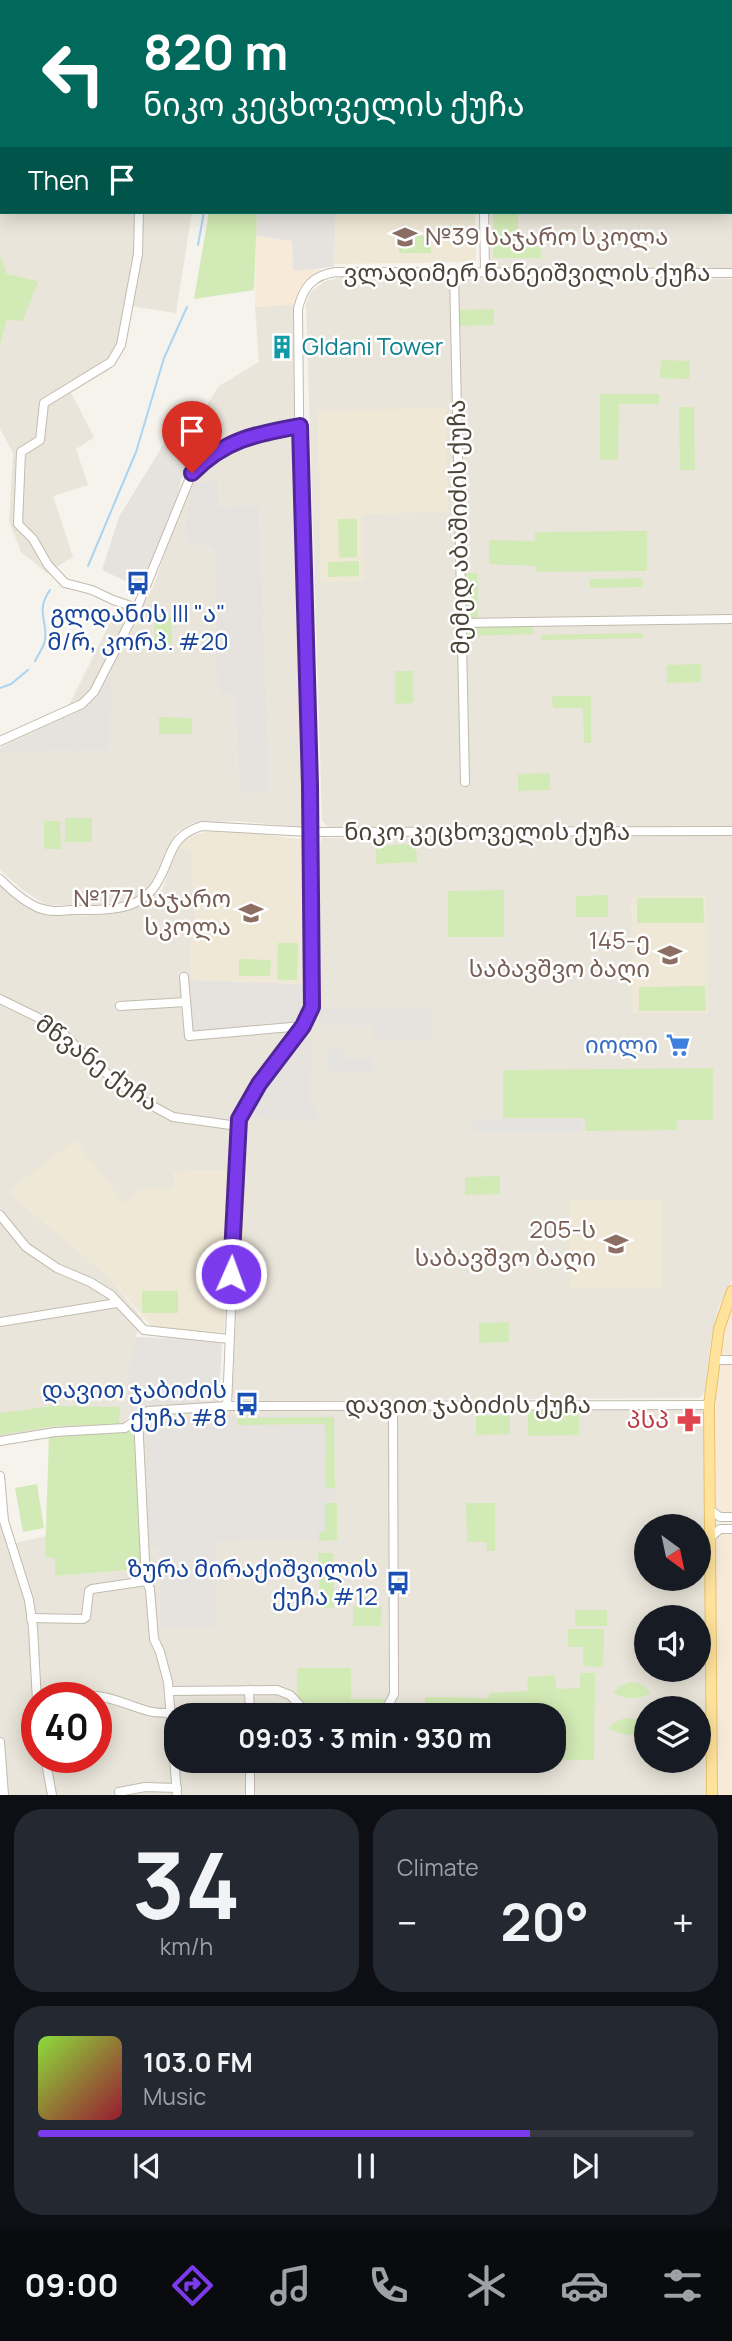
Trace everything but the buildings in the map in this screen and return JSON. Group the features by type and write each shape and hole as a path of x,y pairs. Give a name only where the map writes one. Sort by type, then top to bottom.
{"main road":[{"path":"710,1514 709,1405 719,1329 732,1293"},
{"path":"711,1537 712,1795"}],"street":[{"path":"137,608 92,590 65,583 18,524 21,452 40,440 44,403 111,362 121,345 138,254 139,214"},
{"path":"484,214 485,272"},
{"name":"მემედ აბაშიძის ქუჩა","path":"454,272 465,782"},
{"name":"ვლადიმერ ნანეიშვილის ქუჩა","path":"300,426 298,309 304,290 321,274 732,273"},
{"path":"0,741 82,704 94,692 137,608 192,473 208,456 228,444 267,432 300,426 310,786 312,1007 303,1026 259,1084 239,1119 227,1406"},
{"path":"462,623 732,619"},
{"name":"ნიკო კეცხოველის ქუჩა","path":"0,879 35,907 46,911 108,910 129,905 151,892 179,837 202,826 310,832 732,831"},
{"path":"184,977 189,1036 303,1026"},
{"name":"მწვანე ქუჩა","path":"0,999 62,1032 87,1058 138,1098 174,1118 238,1126"},
{"path":"120,1006 186,1002"},
{"path":"0,1215 26,1247 57,1268 90,1282 111,1295 144,1330 229,1339"},
{"path":"0,1322 117,1303"},
{"path":"714,1360 732,1360"},
{"path":"390,1703 394,1694 393,1405"},
{"name":"დავით ჯაბიძის ქუჩა","path":"0,1441 55,1432 125,1428 148,1411 227,1406 709,1405"},
{"path":"138,1417 146,1581 150,1589 154,1639 160,1652 170,1703"},
{"path":"0,1476 2,1521 29,1600 36,1682"},
{"path":"710,1510 720,1517 732,1517"},
{"path":"711,1537 720,1529 732,1529"},
{"path":"31,1618 83,1619 86,1617 89,1591 92,1588 146,1581"},
{"path":"249,1690 250,1703"},
{"path":"169,1691 280,1691 290,1695 298,1703"},
{"path":"112,1700 149,1711 164,1712"},
{"path":"0,1742 4,1795"},
{"path":"48,1773 52,1795"},
{"path":"119,1792 145,1787 177,1792 176,1773"},
{"path":"250,1773 250,1795"}],"shaded area":[{"path":"0,214 138,214 131,274 111,369 71,393 94,437 76,449 88,485 53,496 73,557 47,573 21,552 9,521 13,453 0,429 0,345 7,320 38,281 7,274 0,255"},
{"path":"142,214 192,214 176,313 130,306"},
{"path":"257,214 336,214 334,267 293,271 292,241 256,236"},
{"name":"№39 საჯარო სკოლა","path":"336,214 475,214 476,262 334,264"},
{"path":"487,214 732,214 732,268 487,268"},
{"path":"256,236 292,241 293,271 321,269 305,283 296,304 255,307"},
{"path":"341,277 732,279 732,826 329,827 322,821 306,303 311,292 324,282","holes":["445,408 447,511 363,514"]},
{"path":"296,304 297,414 292,419 214,446 195,460 175,442 202,413 219,386 259,362 255,307"},
{"path":"445,408 447,512 363,514 364,581 321,582 318,411"},
{"path":"281,432 292,439 307,824 303,827 235,821 192,823 177,832 153,886 135,897 117,905 46,905 24,891 0,870 0,753 109,750 109,677 98,697 91,705 0,747 95,699 153,587 193,475 208,461 233,447","holes":["218,479 219,507 255,505 259,508 270,791 239,794 235,697 219,694 219,670 216,669 214,551 209,546 188,544 185,526 192,485"]},
{"path":"168,437 195,460 181,479 174,514 141,588 102,570 119,517"},
{"path":"218,479 219,507 256,505 259,508 270,791 239,794 235,697 219,694 219,670 216,670 214,551 209,546 188,544 185,526 192,484"},
{"path":"119,605 131,607 94,687 85,697 69,705"},
{"path":"109,677 112,678 109,750 0,753 0,749 91,705"},
{"name":"№177 საჯარო სკოლა","path":"206,832 264,832 306,840 306,984 191,980 191,932 194,931 196,896 193,896 192,850 178,847 190,836"},
{"path":"732,835 732,1280 719,1306 702,1396 236,1401 232,1397 244,1136 252,1102 318,1014 322,838","holes":["319,1008 431,1008 373,1039 373,1026 319,1025"]},
{"path":"178,847 192,849 193,895 196,895 194,931 191,932 191,1031 296,1025 241,1099 236,1110 230,1171 173,1172 173,1189 139,1188 125,1204 8,1192 109,1277 143,1319 135,1337 128,1385 131,1414 124,1423 120,1426 52,1428 0,1437 0,882 36,911 82,916 112,913 133,908 162,890"},
{"name":"145-ე საბავშვო ბაღი","path":"707,896 708,1013 632,1013 631,897"},
{"path":"191,980 306,984 306,1011 296,1025 193,1034"},
{"path":"319,1008 432,1008 431,1039 373,1039 373,1026 319,1025"},
{"path":"306,1036 312,1041 309,1099 317,1113 316,1122 250,1117 254,1106"},
{"path":"328,1049 343,1050 343,1058 373,1059 373,1073 327,1071"},
{"path":"473,1119 581,1119 581,1132 473,1132"},
{"path":"75,1140 125,1204 139,1188 173,1189 173,1172 230,1171 224,1333 153,1328 109,1277 8,1192"},
{"name":"205-ს საბავშვო ბაღი","path":"570,1200 662,1200 662,1287 570,1287"},
{"path":"732,1306 732,1516 716,1513 716,1376 723,1335"},
{"path":"135,1337 222,1340 219,1402 141,1408 131,1414 127,1385"},
{"path":"699,1407 704,1414 705,1514 634,1514 634,1591 705,1591 705,1605 634,1605 634,1682 705,1682 705,1696 634,1696 634,1773 706,1773 706,1795 179,1795 177,1773 566,1773 566,1703 173,1703 171,1680 156,1639 148,1580 142,1419 146,1415 233,1410","holes":["335,1415 336,1499 216,1541 160,1628 159,1546 149,1547"]},
{"path":"335,1415 336,1499 330,1500 330,1539 216,1541 217,1627 160,1628 159,1547 148,1547 146,1418"},
{"path":"0,1510 7,1545 46,1536 45,1557 55,1558 56,1576 141,1569 142,1587 149,1591 153,1643 167,1681 169,1703 164,1703 164,1773 173,1773 175,1795 0,1795"},
{"path":"721,1531 732,1531 732,1795 718,1795 716,1535"}],"green space":[{"path":"209,214 257,214 254,290 194,299"},
{"path":"493,214 518,214 518,240 541,241 541,258 493,258"},
{"path":"399,236 431,236 431,253 399,253"},
{"path":"0,255 7,274 38,281 23,321 7,320 0,345"},
{"path":"494,309 494,325 459,326 458,310"},
{"path":"661,360 690,361 689,379 660,378"},
{"path":"600,394 659,394 659,404 619,404 618,460 600,460"},
{"path":"679,407 694,407 695,470 680,470"},
{"path":"338,519 357,519 357,557 339,558"},
{"path":"647,531 647,571 537,572 536,566 489,564 489,540 535,541 535,532"},
{"path":"359,561 359,576 328,577 328,562"},
{"path":"465,573 477,573 478,627 533,625 534,634 466,636"},
{"path":"642,578 643,587 590,588 590,579"},
{"path":"154,615 171,615 172,647 155,648"},
{"path":"643,633 643,638 541,640 541,635"},
{"path":"701,664 701,682 667,683 667,665"},
{"path":"395,671 413,671 413,703 395,704"},
{"path":"552,696 591,696 591,743 584,743 583,708 553,708"},
{"path":"159,717 192,718 192,734 159,734"},
{"path":"550,773 550,790 518,791 518,774"},
{"path":"65,818 92,818 92,842 65,842"},
{"path":"44,821 60,821 61,849 44,849"},
{"path":"416,844 417,862 376,864 376,846"},
{"path":"504,890 504,937 448,937 448,891"},
{"path":"608,895 608,917 576,917 576,896"},
{"path":"637,898 703,898 704,923 637,923"},
{"path":"278,943 298,943 297,980 277,980"},
{"path":"239,959 271,960 270,976 239,976"},
{"path":"705,986 706,1011 639,1011 639,987"},
{"path":"713,1068 713,1120 677,1120 677,1130 585,1131 585,1118 503,1118 503,1070"},
{"path":"500,1176 500,1194 465,1195 465,1177"},
{"path":"142,1291 178,1291 178,1313 142,1313"},
{"path":"509,1322 509,1342 479,1343 479,1323"},
{"path":"54,1406 120,1407 119,1424 54,1426 0,1435 0,1413"},
{"path":"528,1411 579,1411 579,1435 528,1436"},
{"path":"476,1415 510,1415 510,1434 476,1435"},
{"path":"334,1417 335,1488 326,1488 325,1424 237,1425 237,1418"},
{"path":"130,1431 135,1437 141,1569 55,1576 55,1558 45,1557 49,1434"},
{"path":"37,1484 44,1528 23,1532 15,1488"},
{"path":"325,1503 337,1503 337,1540 319,1541 319,1532 325,1532"},
{"path":"466,1503 495,1503 495,1551 487,1551 486,1542 467,1542"},
{"path":"318,1553 333,1553 334,1608 320,1608"},
{"path":"353,1606 382,1606 381,1626 353,1626"},
{"path":"575,1610 607,1610 607,1626 575,1626"},
{"path":"568,1629 604,1629 603,1667 583,1666 583,1647 568,1647"},
{"path":"297,1668 351,1668 351,1699 387,1699 384,1703 302,1703 297,1697"},
{"path":"580,1673 595,1673 594,1760 566,1760 566,1703 425,1703 425,1697 489,1698 489,1693 528,1691 527,1677 555,1675 556,1689 580,1688"},
{"path":"630,1682 637,1683 651,1694 622,1697 613,1693"},
{"path":"634,1719 634,1734 618,1733 608,1728 617,1721"}],"waterway":[{"path":"198,245 204,214"},
{"path":"88,566 136,452 164,358 187,307"},
{"path":"35,661 45,640 43,604 50,590"},
{"path":"0,688 11,684 28,670"}],"place":[{"name":"№39 საჯარო სკოლა","path":"405,237"},
{"name":"Gldani Tower","path":"282,347"},
{"name":"გლდანის III \"ა\" მ/რ, კორპ. #20","path":"138,583"},
{"name":"№177 საჯარო სკოლა","path":"251,913"},
{"name":"145-ე საბავშვო ბაღი","path":"670,955"},
{"name":"იოლი","path":"678,1045"},
{"name":"205-ს საბავშვო ბაღი","path":"616,1244"},
{"name":"დავით ჯაბიძის ქუჩა #8","path":"247,1404"},
{"name":"პსპ","path":"689,1420"},
{"name":"ზურა მირაქიშვილის ქუჩა #12","path":"398,1583"}],"route":[{"path":"192,473 208,456 228,444 267,432 300,426 300,508 310,786 312,1007 303,1026 259,1084 239,1119 231,1274"}]}
